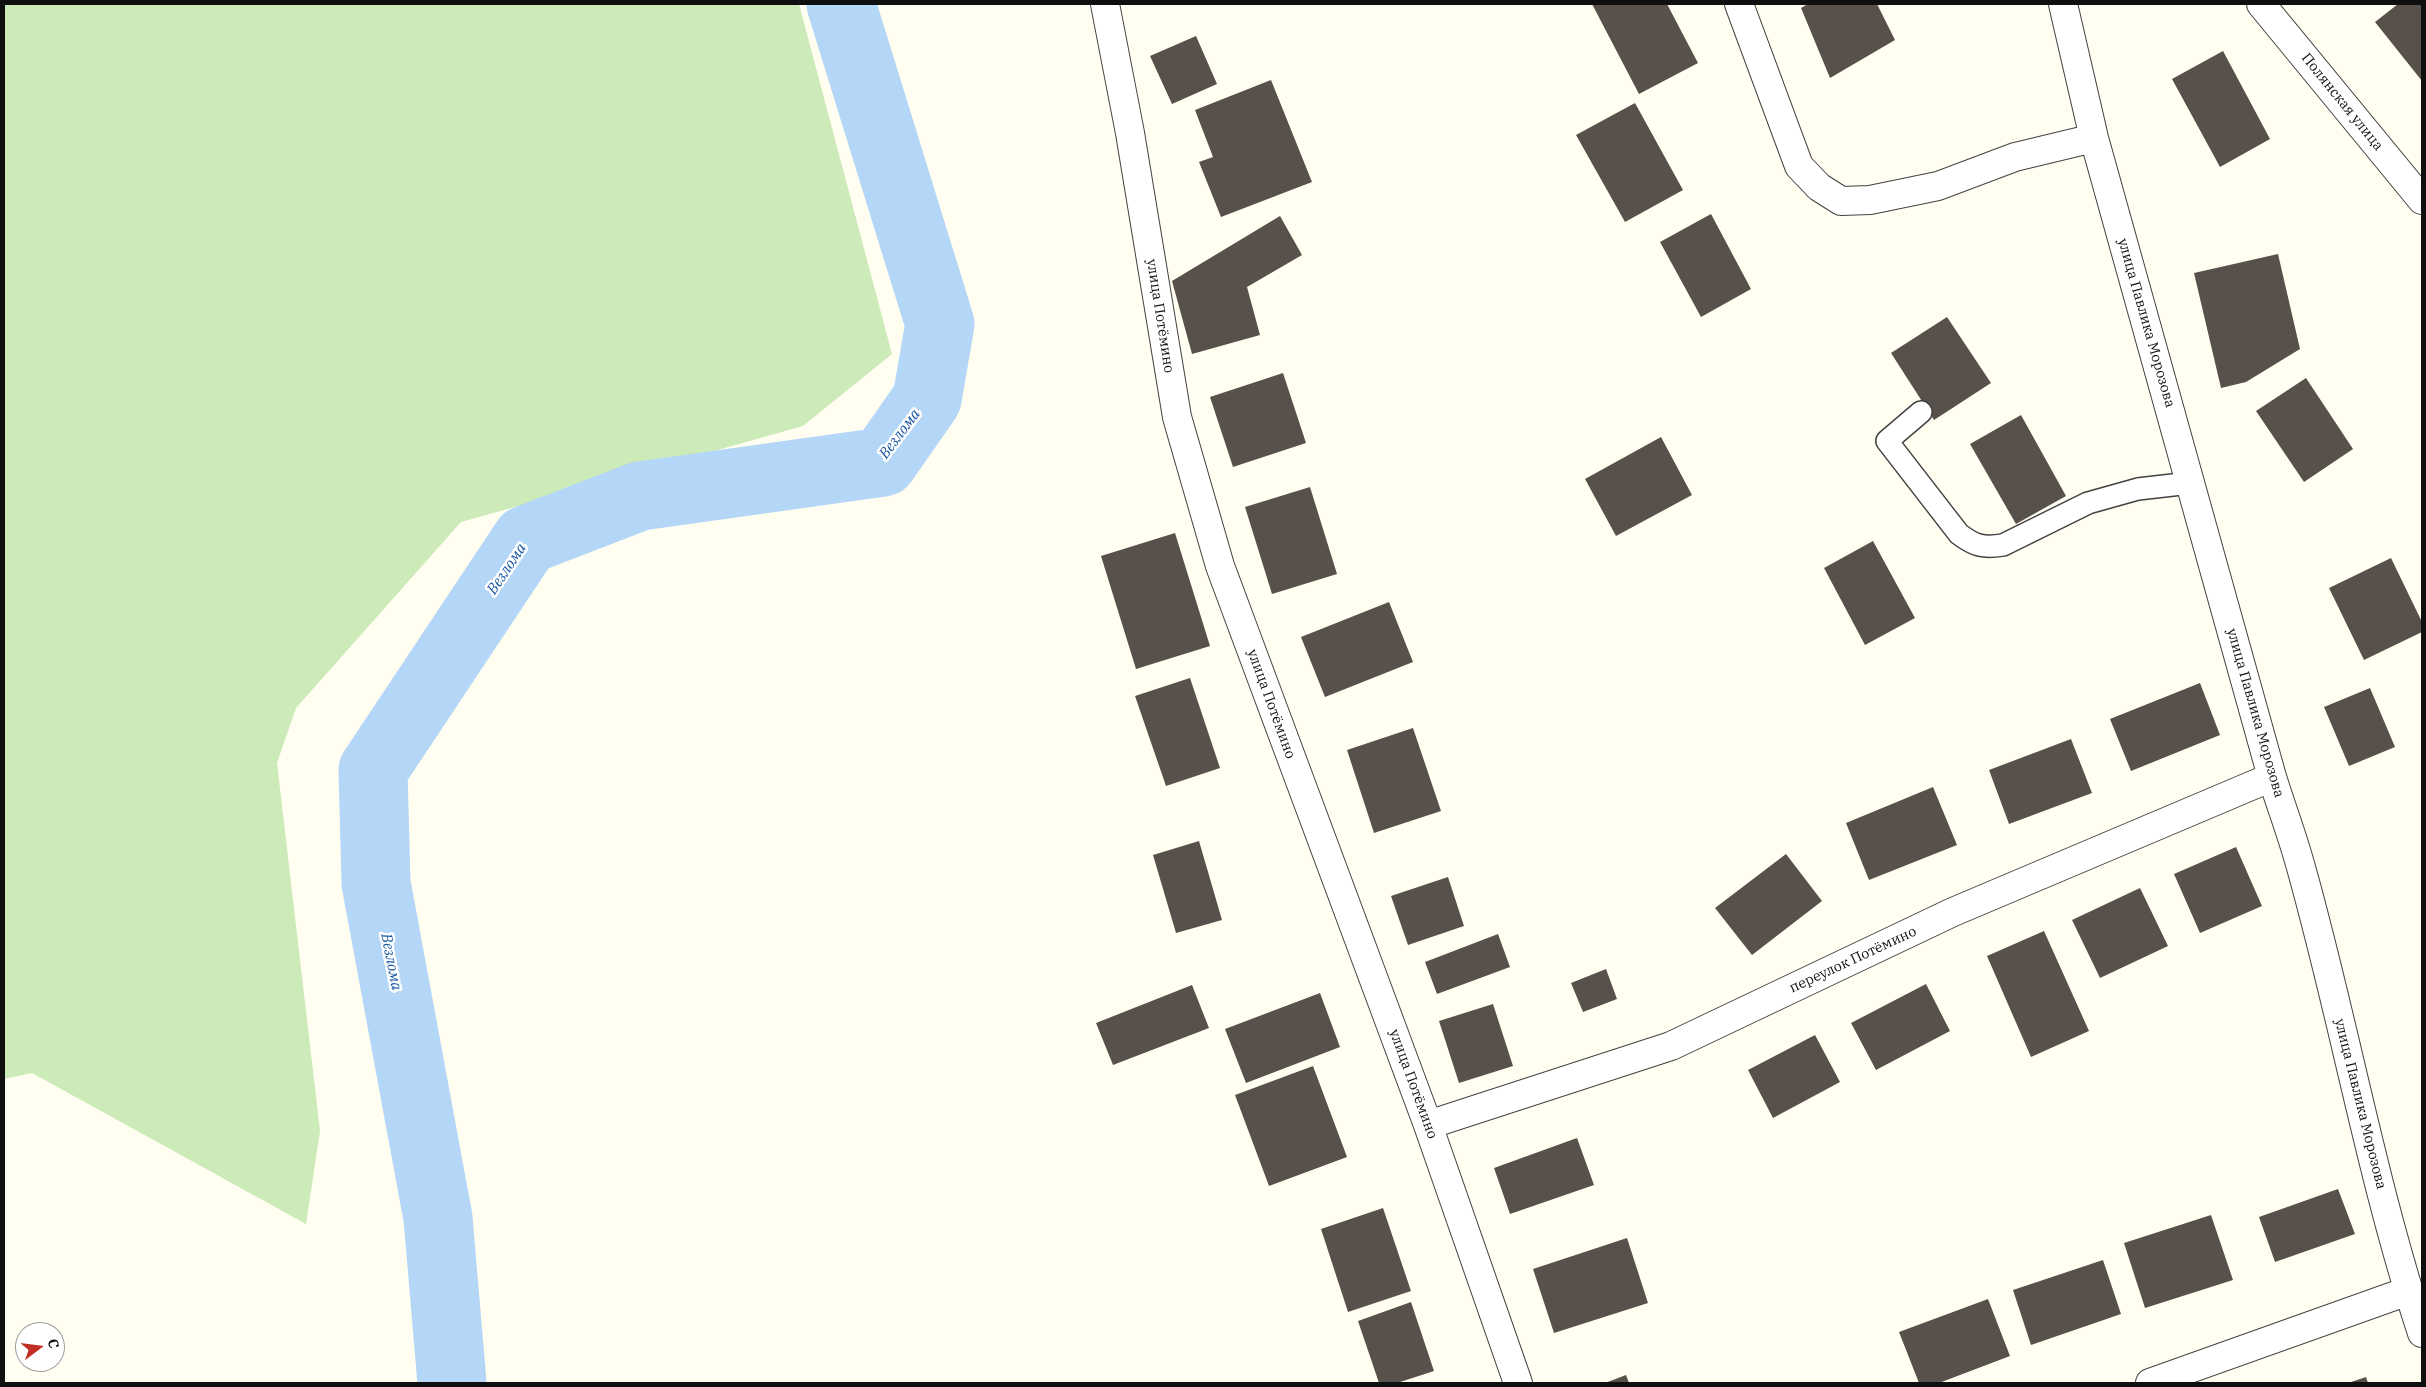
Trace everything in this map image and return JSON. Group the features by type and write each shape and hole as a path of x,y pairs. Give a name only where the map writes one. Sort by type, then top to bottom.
{"street":[{"name":"улица Потёмино","path":"1105,4 1130,133 1177,417 1220,566 1428,1125 1518,1383"},
{"path":"1739,4 1798,166 1819,187 1841,200 1870,200 1938,186 2015,157 2094,138"},
{"name":"улица Павлика Морозова","path":"2064,4 2094,138 2272,777 2300,863 2374,1161 2408,1291 2422,1333"},
{"name":"Полянская улица","path":"2262,4 2422,200"},
{"name":"переулок Потёмино","path":"1428,1125 1670,1046 1953,912 2272,777"},
{"path":"2150,1383 2408,1291"}],"lane":[{"path":"1921,412 1887,441 1960,534 1974,544 1990,547 2003,546 2088,503 2138,489 2190,483"}],"green space":[{"path":"4,4 799,4 892,354 803,426 461,522 296,708 277,763 320,1131 306,1224 32,1073 4,1079"}],"building":[{"path":"1592,4 1667,4 1698,63 1639,94"},
{"path":"1808,4 1877,4 1895,40 1830,78 1801,8"},
{"path":"2398,4 2422,4 2422,81 2375,22"},
{"path":"1196,36 1217,84 1172,104 1150,56"},
{"path":"2223,51 2270,139 2220,167 2172,79"},
{"path":"1271,80 1312,182 1221,217 1199,162 1213,157 1195,110"},
{"path":"1635,103 1683,190 1625,222 1576,135"},
{"path":"1711,214 1751,289 1701,317 1660,242"},
{"path":"1280,216 1302,255 1247,287 1260,335 1192,354 1172,281"},
{"path":"2278,254 2300,349 2246,382 2221,388 2194,273"},
{"path":"1947,317 1991,383 1934,420 1891,353"},
{"path":"1283,373 1306,443 1233,467 1210,397"},
{"path":"2306,378 2353,449 2304,482 2256,411"},
{"path":"2021,415 2066,496 2016,524 1970,444"},
{"path":"1661,437 1692,495 1616,536 1585,479"},
{"path":"1310,487 1337,574 1272,594 1245,507"},
{"path":"1175,533 1210,646 1136,669 1101,556"},
{"path":"1873,541 1915,618 1865,645 1824,568"},
{"path":"2391,558 2422,622 2422,632 2364,660 2329,588"},
{"path":"1389,602 1413,662 1325,697 1301,637"},
{"path":"1190,678 1220,768 1166,786 1135,696"},
{"path":"2200,683 2220,735 2131,771 2110,719"},
{"path":"2370,688 2395,747 2349,766 2324,707"},
{"path":"1413,728 1441,811 1374,833 1347,750"},
{"path":"2071,739 2092,793 2009,824 1989,770"},
{"path":"1933,787 1957,845 1869,880 1846,823"},
{"path":"1199,841 1222,920 1176,933 1153,855"},
{"path":"2236,847 2262,906 2200,933 2174,874"},
{"path":"1786,854 1822,901 1752,955 1715,908"},
{"path":"1448,877 1464,926 1408,945 1391,896"},
{"path":"2140,888 2168,946 2100,978 2072,920"},
{"path":"2044,931 2089,1031 2031,1057 1987,956"},
{"path":"1498,934 1510,967 1437,994 1425,962"},
{"path":"1606,969 1617,999 1583,1012 1571,983"},
{"path":"1926,984 1950,1031 1876,1070 1851,1023"},
{"path":"1192,985 1209,1028 1113,1065 1096,1023"},
{"path":"1320,993 1340,1047 1246,1083 1225,1029"},
{"path":"1493,1004 1513,1066 1459,1083 1439,1021"},
{"path":"1815,1035 1840,1082 1773,1118 1748,1070"},
{"path":"1313,1066 1347,1157 1269,1186 1235,1095"},
{"path":"1577,1138 1594,1185 1510,1214 1494,1168"},
{"path":"2338,1189 2355,1234 2275,1262 2259,1217"},
{"path":"1383,1208 1411,1291 1348,1312 1321,1229"},
{"path":"2211,1215 2233,1280 2145,1308 2124,1243"},
{"path":"1627,1238 1648,1303 1554,1333 1533,1269"},
{"path":"2103,1260 2121,1314 2031,1345 2013,1290"},
{"path":"1988,1299 2010,1356 1939,1383 1919,1383 1899,1332"},
{"path":"1411,1302 1434,1371 1397,1383 1379,1383 1358,1321"},
{"path":"1626,1375 1629,1383 1605,1383"},
{"path":"2366,1377 2368,1383 2348,1383"}],"waterway":[{"name":"Везлома","path":"452,1383 438,1218 376,883 373,770 526,540 640,496 883,462 927,399 940,324 841,4"}]}
